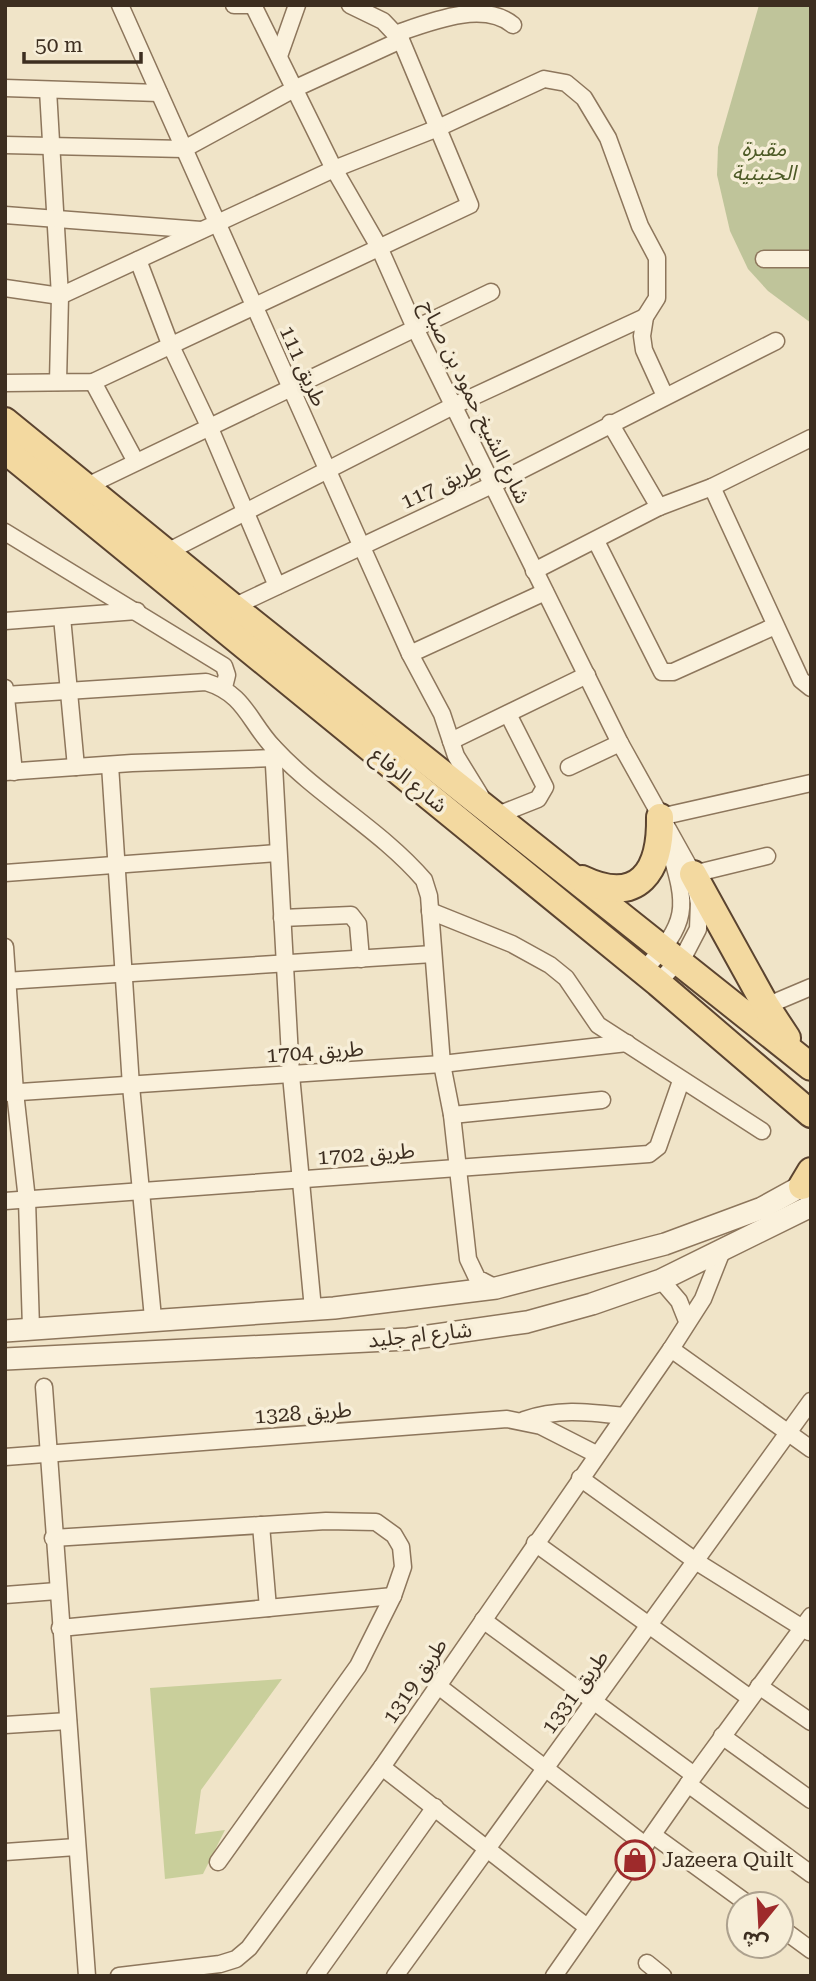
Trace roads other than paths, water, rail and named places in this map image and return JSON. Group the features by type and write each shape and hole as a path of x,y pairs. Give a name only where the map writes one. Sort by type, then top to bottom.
{"main road":[{"name":"شارع الرفاع","path":"5,421 233,607 806,1063"},
{"name":"شارع الرفاع","path":"5,450 651,977 805,1111"},
{"path":"561,869 602,888 627,887 638,882 648,874 659,853 660,817"},
{"path":"693,874 766,1006 806,1063"}],"street":[{"name":"طريق 111","path":"120,5 184,149 210,227 254,306 410,654 442,714 456,756 493,814"},
{"path":"234,5 253,5"},
{"name":"شارع الشيخ حمود بن صباح","path":"253,5 334,169 379,247 415,328 620,743 693,874 699,903 698,929 687,952 670,955"},
{"path":"279,56 297,5"},
{"path":"5,383 93,382 470,205 398,37 383,21 350,5"},
{"path":"5,145 184,149 296,88 398,37 468,9 504,15 513,25"},
{"path":"5,288 61,296 334,169 438,128 544,79 566,83 576,89 608,138 640,226 657,258 657,298 645,317 644,350 665,396"},
{"path":"5,88 159,93"},
{"path":"48,90 61,296 58,382"},
{"path":"5,215 210,227"},
{"path":"764,259 811,259"},
{"path":"138,260 170,344 209,426 243,512 277,586"},
{"path":"85,487 491,292"},
{"path":"167,552 453,405 645,317"},
{"name":"طريق 117","path":"233,607 492,485 776,341"},
{"path":"93,382 136,462"},
{"path":"610,423 659,507"},
{"path":"534,571 659,507 712,487 811,438"},
{"path":"712,487 775,626 802,680 811,688"},
{"path":"5,532 224,666 227,676 224,687"},
{"path":"596,541 663,672 673,672 775,626"},
{"path":"410,654 545,592"},
{"path":"5,621 137,611"},
{"path":"62,617 76,767"},
{"path":"451,741 587,676"},
{"path":"274,753 9,772 6,693 206,682 224,687 240,701 274,753 418,873 428,887 442,1064 452,1115 456,1168 471,1269 477,1278 496,1288"},
{"path":"493,814 538,799 545,787 508,714"},
{"path":"569,767 620,743"},
{"path":"274,753 277,853 291,1075 313,1309"},
{"path":"110,765 131,1086 153,1318"},
{"path":"660,817 811,783"},
{"name":"شارع الشيخ حمود بن صباح","path":"651,977 670,955 683,897 660,817"},
{"path":"5,873 277,853"},
{"path":"693,874 767,856"},
{"path":"430,911 512,944 550,965 566,978 598,1025 762,1131"},
{"path":"282,918 351,915 358,924 360,959"},
{"path":"5,947 10,1093 27,1200 31,1328"},
{"path":"6,981 433,954"},
{"path":"766,1006 811,987"},
{"name":"طريق 1704","path":"10,1093 442,1064 627,1043"},
{"name":"طريق 1702","path":"5,1202 649,1154 660,1143 681,1081"},
{"path":"452,1115 602,1100"},
{"name":"شارع ام جليد","path":"5,1331 153,1318 313,1309 414,1300 496,1288 584,1268 665,1244 751,1213 809,1186"},
{"name":"شارع ام جليد","path":"5,1359 408,1339 527,1322 592,1304 661,1280 722,1251 809,1186"},
{"name":"طريق 1319","path":"118,1976 220,1964 243,1954 382,1767 671,1349 710,1283 722,1251"},
{"path":"661,1280 679,1301 687,1321"},
{"path":"671,1349 811,1448"},
{"path":"44,1387 76,1847 88,1976"},
{"name":"طريق 1331","path":"395,1976 811,1401"},
{"path":"524,1420 547,1412 571,1411 624,1416"},
{"name":"طريق 1328","path":"5,1457 507,1419 524,1420 541,1426 596,1454"},
{"path":"554,1976 722,1736 808,1625 697,1562 580,1478"},
{"path":"53,1538 261,1525 376,1522 394,1535 401,1547 403,1567 393,1596 358,1666 218,1862"},
{"path":"261,1525 268,1608"},
{"path":"535,1543 650,1626 755,1692 811,1722"},
{"path":"5,1595 57,1591"},
{"path":"61,1628 393,1596"},
{"path":"483,1619 596,1701 811,1874"},
{"path":"437,1685 649,1840 726,1890"},
{"path":"5,1725 68,1721"},
{"path":"722,1736 811,1800"},
{"path":"382,1767 587,1927"},
{"path":"315,1976 435,1807"},
{"path":"5,1852 76,1847"},
{"path":"795,1938 811,1950"},
{"path":"647,1964 663,1976"}],"place":[{"name":"Jazeera Quilt","path":"635,1860"}],"park label":[{"name":"مقبرة الحنينية","path":"764,161"}]}
